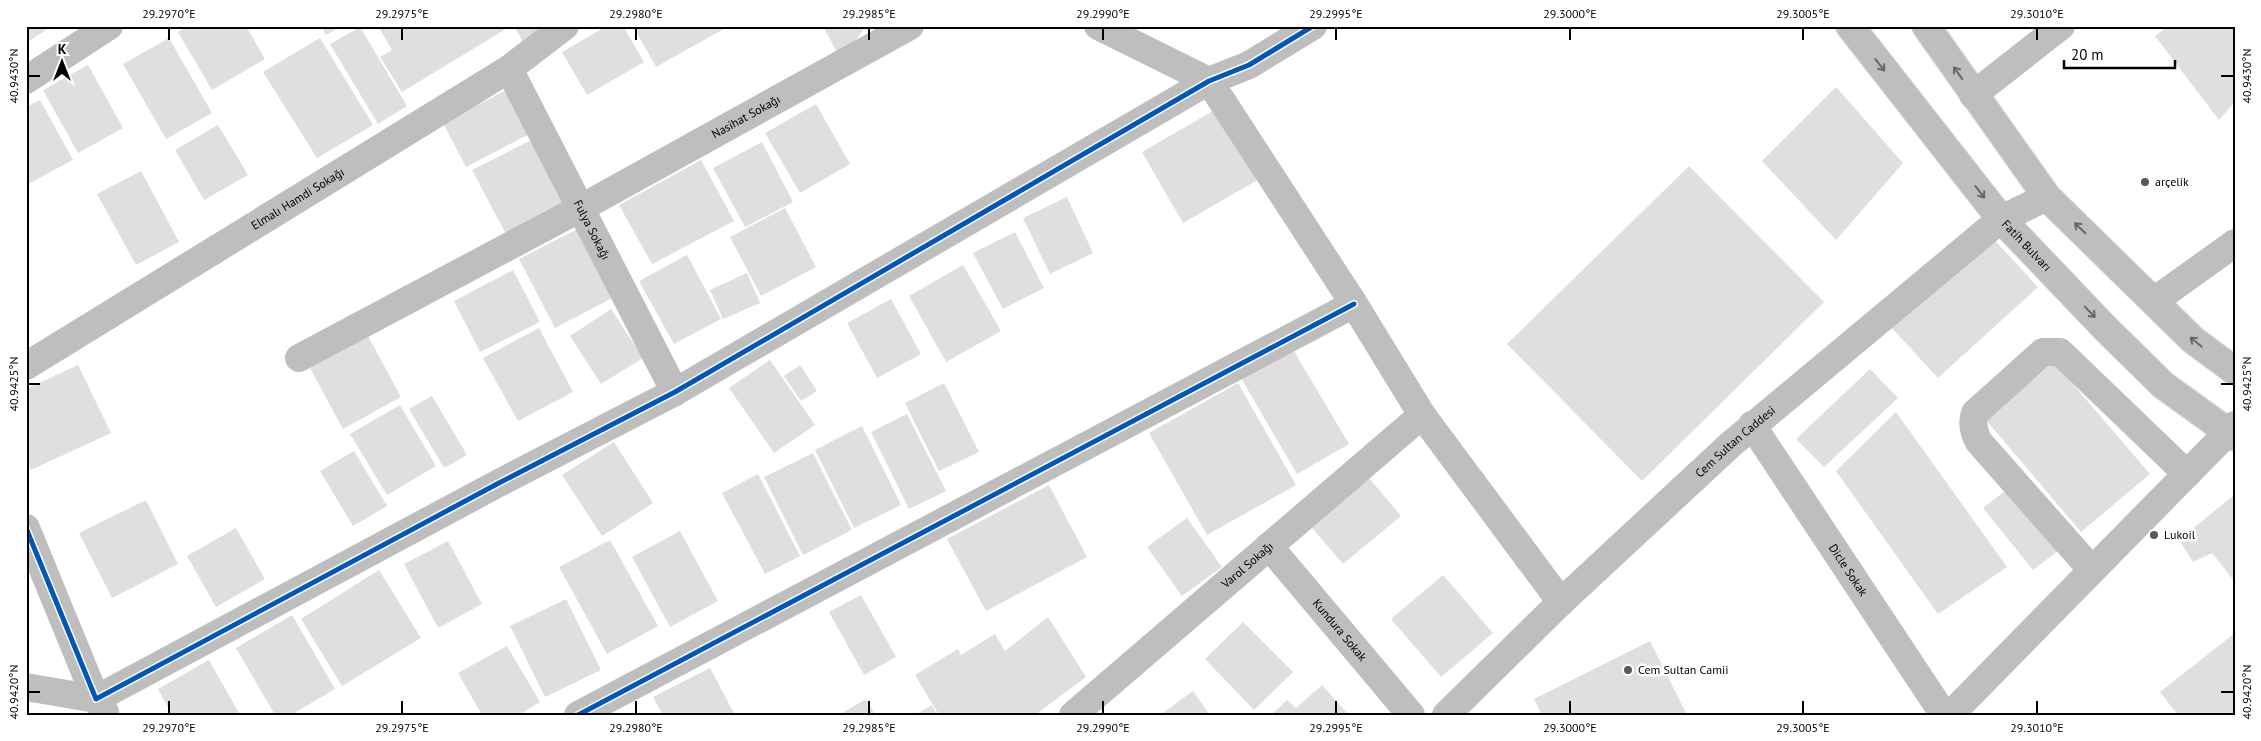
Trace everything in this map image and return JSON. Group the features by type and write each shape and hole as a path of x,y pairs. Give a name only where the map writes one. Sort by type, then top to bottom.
{"street":[{"path":"26,80 109,26"},
{"name":"Elmalı Hamdi Sokağı","path":"26,366 509,69 565,26"},
{"name":"Nasihat Sokağı","path":"300,358 581,208 910,26"},
{"path":"1098,26 1209,81 1354,304 1422,415 1561,602"},
{"path":"26,686 97,710 489,489 675,392 1209,81 1250,65 1313,26"},
{"name":"Fatih Bulvarı","path":"1850,26 2001,219 2105,328 2163,385 2232,432"},
{"path":"1926,26 2047,197 2193,340 2235,371"},
{"path":"1974,95 2061,26"},
{"name":"Fulya Sokağı","path":"509,69 675,392"},
{"name":"Cem Sultan Caddesi","path":"1446,715 1561,602 1752,425 2001,219 2047,197"},
{"path":"2154,301 2235,243"},
{"path":"578,715 1354,304"},
{"path":"2092,570 1979,442 1974,432 1972,419 1975,413 2043,352 2060,352 2187,474"},
{"name":"Varol Sokağı","path":"1073,715 1422,415"},
{"name":"Dicle Sokak","path":"1752,425 1944,715"},
{"path":"1950,715 2187,474 2232,432"},
{"path":"26,528 97,710"},
{"name":"Kundura Sokak","path":"1269,546 1411,715"}],"building":[{"path":"26,26 52,26 26,43"},
{"path":"188,26 246,26 265,59 212,90 178,32"},
{"path":"321,26 341,26 326,35"},
{"path":"378,26 511,26 402,92 380,57 392,50"},
{"path":"514,26 554,26 524,44"},
{"path":"607,26 623,26 644,62 587,95 562,52"},
{"path":"633,26 729,26 656,67"},
{"path":"823,26 866,26 841,60"},
{"path":"2169,26 2235,26 2235,102 2219,120 2155,36"},
{"path":"360,27 407,106 378,124 330,44"},
{"path":"169,38 212,113 166,139 123,64"},
{"path":"320,38 373,125 317,158 263,72"},
{"path":"88,65 123,128 78,153 43,90"},
{"path":"512,87 535,131 466,167 443,123"},
{"path":"1836,87 1903,163 1836,240 1762,161"},
{"path":"40,100 73,160 26,185 26,107"},
{"path":"816,104 850,164 800,193 765,133"},
{"path":"1220,107 1261,178 1183,223 1142,152"},
{"path":"218,125 248,175 204,200 175,150"},
{"path":"533,139 567,203 506,234 472,170"},
{"path":"762,142 793,202 745,227 713,168"},
{"path":"701,160 734,221 652,264 619,205"},
{"path":"1689,166 1824,302 1642,481 1507,344"},
{"path":"141,171 179,242 136,265 97,194"},
{"path":"1067,197 1093,253 1050,274 1023,218"},
{"path":"785,208 816,267 761,296 730,237"},
{"path":"583,226 618,295 555,328 519,259"},
{"path":"1015,232 1044,288 1003,309 973,253"},
{"path":"1987,232 2038,287 1938,378 1888,324"},
{"path":"687,255 721,319 674,344 639,281"},
{"path":"963,265 1001,331 946,362 909,296"},
{"path":"513,270 540,322 480,352 454,301"},
{"path":"747,273 760,303 723,319 710,290"},
{"path":"891,299 921,354 877,378 847,323"},
{"path":"611,309 643,358 601,384 570,336"},
{"path":"539,328 573,392 518,421 483,358"},
{"path":"368,336 401,397 343,429 310,368"},
{"path":"1292,348 1349,444 1297,474 1241,378"},
{"path":"770,360 815,425 774,453 729,388"},
{"path":"2054,362 2150,474 2081,532 1986,420"},
{"path":"78,365 111,433 31,470 26,460 26,389"},
{"path":"800,365 817,391 801,401 784,376"},
{"path":"1870,369 1898,398 1824,467 1796,439"},
{"path":"944,383 979,452 939,471 905,403"},
{"path":"1238,383 1296,485 1207,535 1149,433"},
{"path":"432,396 467,455 444,468 409,409"},
{"path":"400,405 436,466 387,495 350,434"},
{"path":"1896,412 2007,567 1938,614 1836,471"},
{"path":"907,414 946,491 909,509 871,432"},
{"path":"862,426 901,505 854,528 815,450"},
{"path":"614,442 653,503 602,536 562,475"},
{"path":"354,451 387,506 353,526 320,471"},
{"path":"813,453 852,530 803,555 764,477"},
{"path":"1364,472 1401,516 1343,564 1306,521"},
{"path":"758,474 800,556 765,574 722,493"},
{"path":"1049,485 1087,557 986,611 947,539"},
{"path":"2009,488 2059,550 2033,570 1983,508"},
{"path":"2235,494 2235,582 2212,553 2193,562 2179,540"},
{"path":"146,500 178,564 112,598 79,533"},
{"path":"1187,518 1222,567 1182,596 1147,547"},
{"path":"236,528 265,579 216,607 187,556"},
{"path":"680,531 718,601 670,627 632,557"},
{"path":"610,540 658,626 607,654 559,567"},
{"path":"448,541 482,604 438,628 404,564"},
{"path":"379,570 421,638 342,686 301,619"},
{"path":"1443,575 1493,633 1441,677 1391,619"},
{"path":"861,595 896,657 864,675 829,612"},
{"path":"566,599 601,670 545,697 510,626"},
{"path":"292,615 335,689 291,715 275,715 236,648"},
{"path":"1048,617 1086,677 1035,715 939,715 915,675 958,649 961,655 995,634 1005,651"},
{"path":"1243,622 1293,672 1254,710 1205,659"},
{"path":"2235,633 2235,715 2178,715 2160,692"},
{"name":"Cem Sultan Camii","path":"1650,641 1687,715 1542,715 1534,699"},
{"path":"507,646 540,702 518,715 482,715 458,673"},
{"path":"209,660 240,715 172,715 158,689"},
{"path":"710,668 735,715 663,715 653,697"},
{"path":"1322,685 1349,715 1271,715 1287,700 1296,708"},
{"path":"1193,691 1210,715 1160,715"},
{"path":"866,699 875,715 839,715"},
{"path":"932,705 937,715 915,715"}],"cycle path":[{"path":"26,528 96,699 497,484 675,392 1209,81 1249,65 1313,26"},
{"path":"578,715 1354,304"}],"place":[{"name":"arçelik","path":"2145,182"},
{"name":"Lukoil","path":"2154,535"},
{"name":"Cem Sultan Camii","path":"1628,670"}]}
